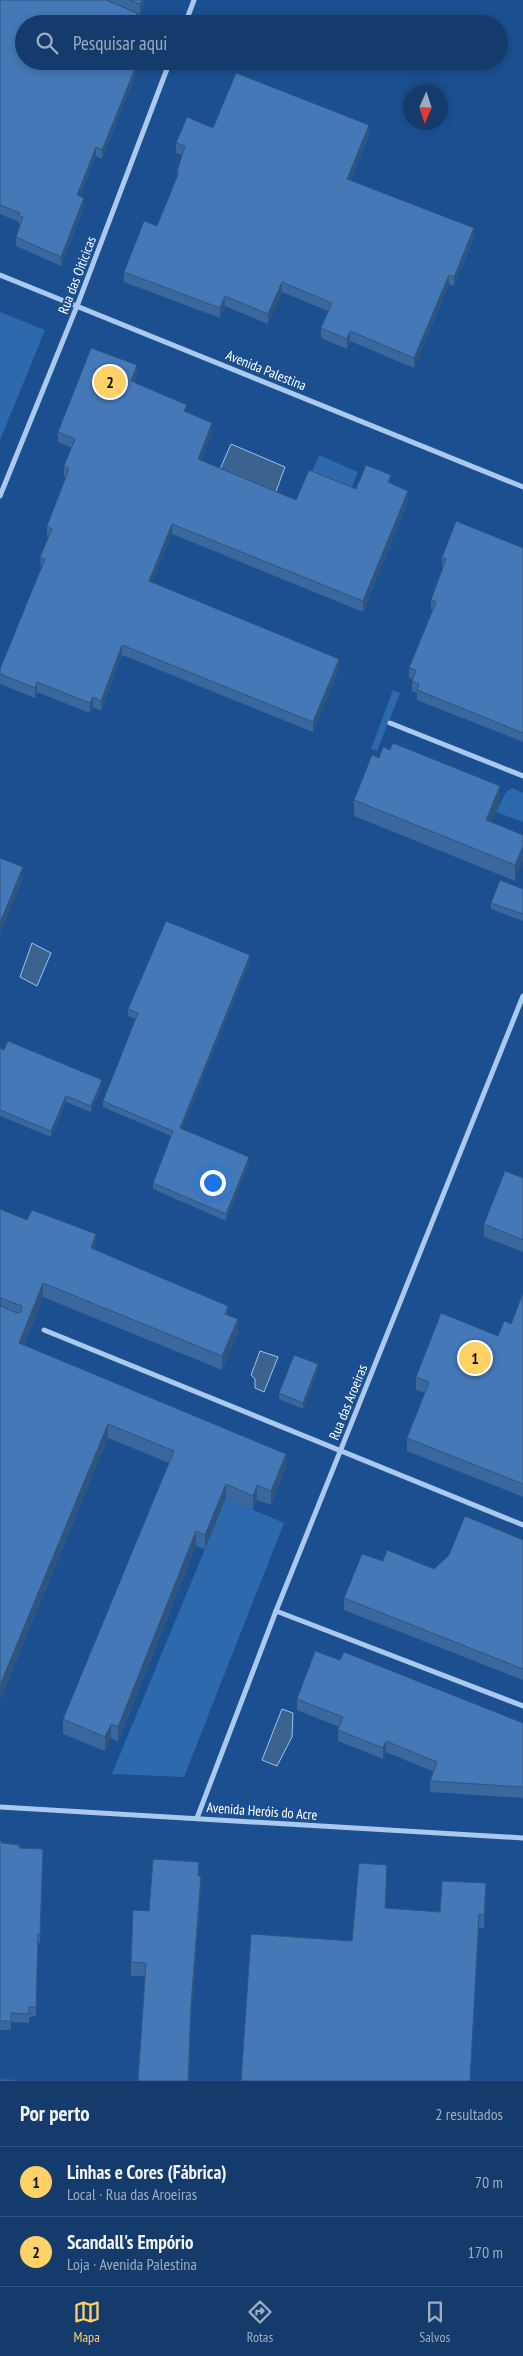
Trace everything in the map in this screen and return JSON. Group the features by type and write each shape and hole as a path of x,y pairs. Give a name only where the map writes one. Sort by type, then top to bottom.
{"street":[{"path":"188,15 194,0"},
{"name":"Rua das Oiticicas","path":"0,496 77,306 167,70"},
{"name":"Avenida Palestina","path":"0,275 523,487"},
{"path":"390,723 523,776"},
{"name":"Rua das Aroeiras","path":"197,1818 276,1611 523,996"},
{"path":"44,1330 523,1525"},
{"path":"276,1611 523,1706"},
{"name":"Avenida Heróis do Acre","path":"0,1807 523,1838"}],"shaded area":[{"path":"0,312 45,330 0,440"},
{"path":"231,444 285,467 274,497 218,474"},
{"path":"319,455 358,472 350,491 311,474"},
{"path":"393,690 400,693 377,751 371,749"},
{"path":"512,788 523,793 523,822 496,812 506,792"},
{"path":"32,943 51,953 37,986 20,977"},
{"path":"260,1351 278,1357 264,1392 255,1388 255,1379 251,1375"},
{"path":"226,1498 284,1523 184,1777 112,1774"},
{"path":"282,1709 293,1713 292,1737 277,1766 262,1760"}],"building":[{"path":"0,0 106,0 137,13 136,15 15,15 15,70 134,70 102,150 96,147 77,195 84,198 61,257 16,237 23,217 19,216 20,213 0,205"},
{"path":"129,0 142,0 140,4"},
{"path":"236,73 369,125 347,179 474,228 454,277 449,275 414,358 350,331 347,339 321,328 332,303 282,282 268,314 225,296 220,308 124,272 144,221 157,226 179,172 177,171 185,146 176,143 187,117 213,128"},
{"path":"91,348 137,365 131,381 187,405 184,411 212,423 198,459 296,500 309,470 356,489 366,465 391,475 388,482 408,491 363,601 172,524 149,581 339,659 313,722 122,645 101,701 93,697 90,703 37,682 35,688 0,674 0,669 45,559 40,557 52,529 47,526 69,469 64,466 75,439 58,432"},
{"path":"456,521 523,548 523,733 417,690 419,684 412,681 416,670 409,668 436,602 431,600 446,559 442,558"},
{"path":"393,743 500,786 486,820 523,835 523,846 515,865 354,800 372,755 379,758 383,747 390,750"},
{"path":"0,858 23,867 0,923"},
{"path":"500,880 523,889 523,914 491,903"},
{"path":"166,921 250,955 180,1128 249,1157 226,1214 153,1183 173,1131 103,1101 138,1013 128,1009"},
{"path":"8,1041 102,1080 91,1106 66,1096 51,1131 0,1110 0,1048 4,1050"},
{"path":"505,1171 523,1178 523,1240 484,1224"},
{"path":"0,1209 27,1220 32,1210 96,1234 91,1248 228,1306 225,1314 238,1319 222,1356 43,1283 19,1343 286,1454 271,1491 257,1485 253,1496 226,1484 205,1535 196,1531 118,1727 111,1724 105,1737 63,1719 174,1451 108,1424 0,1685 0,1306 17,1313 21,1312 22,1306 0,1298"},
{"path":"523,1293 523,1484 407,1438 429,1382 416,1377 441,1313 498,1336 504,1321 511,1324"},
{"path":"294,1355 318,1364 303,1403 279,1393"},
{"path":"465,1516 523,1540 523,1669 344,1598 362,1554 383,1561 387,1550 434,1569 449,1555"},
{"path":"315,1651 340,1660 344,1652 523,1723 523,1787 430,1781 437,1762 386,1741 383,1748 338,1730 343,1717 297,1699"},
{"path":"0,1841 2,1843 20,1845 19,1848 43,1849 36,2007 29,2007 29,2014 11,2013 11,2021 0,2021"},
{"path":"153,1859 199,1862 198,1876 201,1876 191,2005 188,2081 138,2081 146,1963 131,1962 133,1910 149,1911"},
{"path":"359,1863 387,1865 385,1908 440,1912 442,1881 486,1883 484,1915 479,1914 470,2081 241,2081 251,1934 352,1941"},
{"path":"0,2079 15,2080 15,2081 0,2081"}],"place":[{"name":"Scandall's Empório","path":"110,382"},
{"name":"Linhas e Cores (Fábrica)","path":"475,1358"}]}
